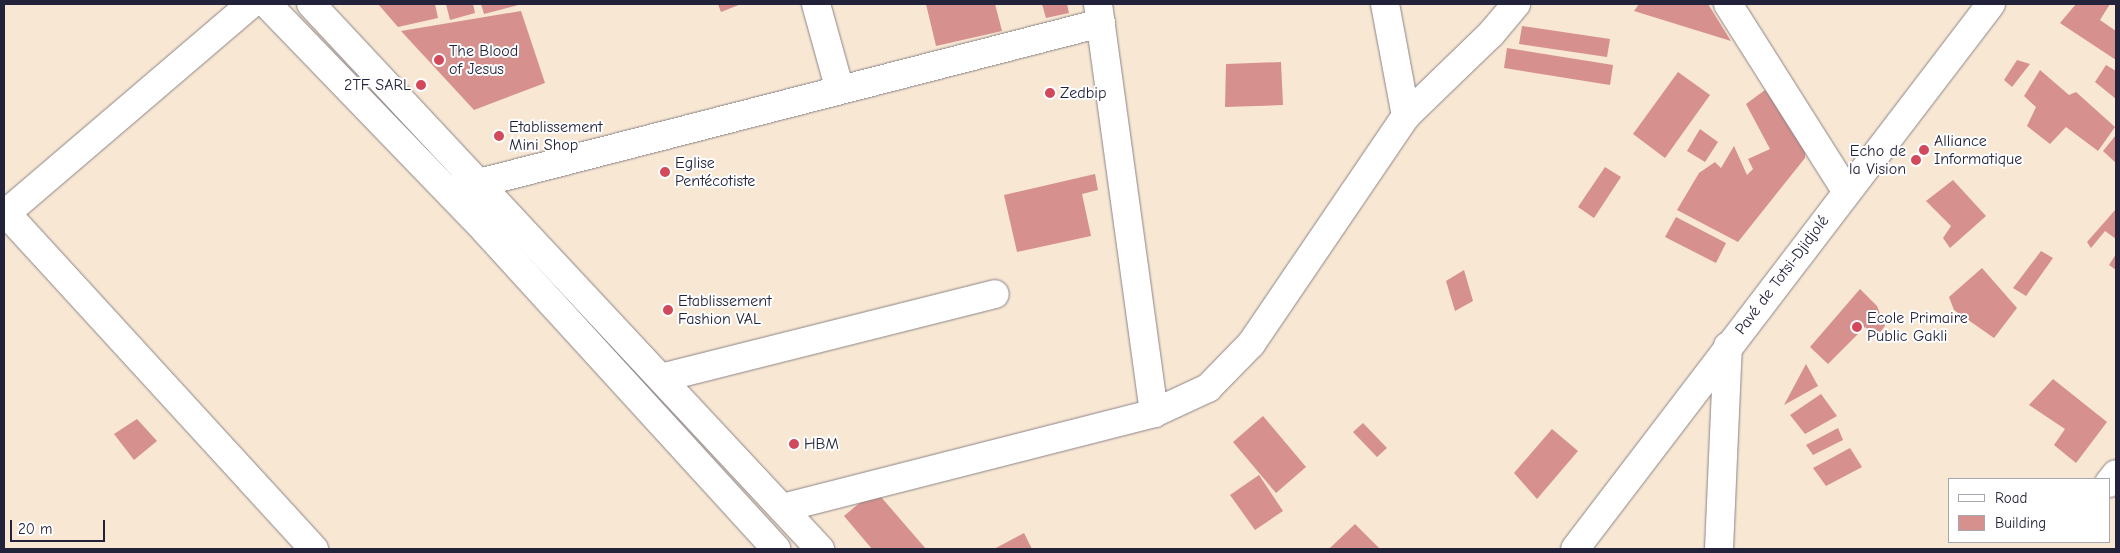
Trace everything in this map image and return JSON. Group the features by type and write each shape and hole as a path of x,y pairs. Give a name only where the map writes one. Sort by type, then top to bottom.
{"street":[{"path":"252,4 5,214 314,549"},
{"path":"267,4 448,191 776,549"},
{"path":"311,4 479,181 820,549"},
{"path":"816,4 839,87"},
{"path":"1385,4 1406,116"},
{"path":"782,508 1154,413 1208,388 1251,344 1406,116 1491,34 1516,4"},
{"path":"1728,4 1846,191"},
{"name":"Pavé de Totsi-Djidjolé","path":"1575,549 1846,191 1991,4"},
{"path":"448,191 479,181 839,87 1099,14 1154,413"},
{"path":"661,378 995,294"},
{"path":"1719,549 1728,346"}],"building":[{"path":"378,4 435,4 438,18 398,27"},
{"path":"446,4 473,4 475,13 450,20"},
{"path":"481,4 522,4 484,14"},
{"path":"718,4 741,4 721,12"},
{"path":"926,4 995,4 1002,31 936,46"},
{"path":"1042,4 1067,4 1069,13 1046,18"},
{"path":"1639,4 1708,4 1731,41 1634,11"},
{"path":"2076,4 2110,4 2100,20 2116,31 2116,60 2060,23"},
{"path":"521,11 545,83 474,110 401,31"},
{"path":"1522,26 1610,39 1607,57 1519,44"},
{"path":"1507,48 1613,65 1610,85 1504,68"},
{"path":"2017,60 2030,64 2012,87 2004,80"},
{"path":"1281,62 1283,105 1225,107 1226,64"},
{"path":"2106,65 2116,71 2116,99 2095,82"},
{"path":"2040,70 2069,95 2076,92 2115,127 2098,151 2066,127 2050,144 2027,126 2036,107 2024,96"},
{"path":"1678,72 1710,95 1665,158 1633,134"},
{"path":"1765,90 1806,147 1805,158 1738,242 1677,210 1699,173 1715,162 1721,168 1734,146 1747,175 1753,169 1748,159 1770,149 1746,104"},
{"path":"1700,129 1718,142 1705,162 1687,151"},
{"path":"2116,135 2116,163 2103,151"},
{"path":"1605,167 1621,177 1594,218 1578,207"},
{"path":"1095,174 1098,190 1082,194 1091,236 1017,252 1004,195"},
{"path":"1953,180 1986,216 1950,248 1943,238 1951,226 1926,201"},
{"path":"2116,209 2116,239 2105,231 2091,248 2087,242"},
{"path":"1676,217 1726,243 1716,263 1665,237"},
{"path":"2041,251 2053,258 2026,296 2013,288"},
{"path":"2116,254 2116,270 2109,265"},
{"path":"1982,268 2017,308 1994,338 1954,310 1949,297"},
{"path":"1464,270 1473,301 1455,311 1446,281"},
{"name":"Ecole Primaire Public Gakli","path":"1860,289 1877,306 1885,326 1876,337 1865,327 1828,364 1810,347"},
{"path":"1806,364 1818,386 1784,405"},
{"path":"2053,379 2107,422 2076,463 2054,445 2065,429 2029,405"},
{"path":"1821,394 1837,416 1805,434 1790,415"},
{"path":"1263,416 1306,467 1276,493 1233,442"},
{"path":"137,419 157,441 134,460 114,434"},
{"path":"1363,423 1387,448 1377,457 1353,432"},
{"path":"1838,428 1843,440 1813,455 1806,445"},
{"path":"1552,429 1578,451 1537,499 1514,473"},
{"path":"1850,448 1862,467 1826,486 1813,468"},
{"path":"1259,475 1283,511 1255,530 1230,495"},
{"path":"875,490 926,549 872,549 844,516"},
{"path":"1355,524 1380,549 1329,549"},
{"path":"1024,533 1032,549 994,549"}],"place":[{"name":"The Blood of Jesus","path":"439,60"},
{"name":"2TF SARL","path":"421,85"},
{"name":"Zedbip","path":"1050,93"},
{"name":"Etablissement Mini Shop","path":"499,136"},
{"name":"Alliance Informatique","path":"1924,150"},
{"name":"Echo de la Vision","path":"1916,160"},
{"name":"Eglise Pentécotiste","path":"665,172"},
{"name":"Etablissement Fashion VAL","path":"668,310"},
{"name":"Ecole Primaire Public Gakli","path":"1857,327"},
{"name":"HBM","path":"794,444"}]}
